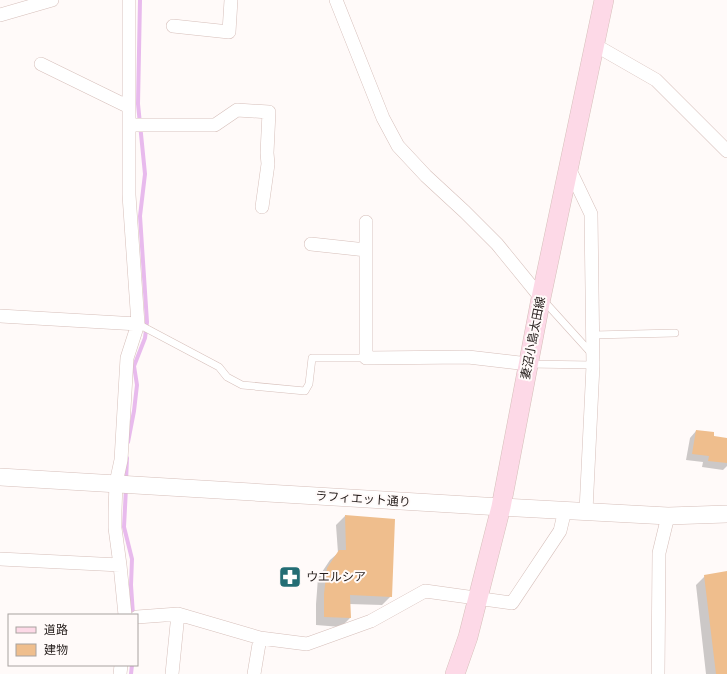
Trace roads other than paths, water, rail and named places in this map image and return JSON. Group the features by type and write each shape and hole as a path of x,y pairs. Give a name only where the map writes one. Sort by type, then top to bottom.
{"main road":[{"name":"妻沼小島太田線","path":"455,674 468,637 501,507 541,298 604,0"}],"street":[{"path":"0,15 52,0"},
{"path":"125,614 115,528 116,483 121,460 127,358 138,324 129,195 129,0"},
{"path":"173,26 229,32 231,0"},
{"path":"336,0 383,118 398,146 426,176 497,244 541,298"},
{"path":"595,45 656,80 727,151"},
{"path":"41,64 129,107"},
{"path":"129,125 215,125 237,110 269,112 267,153 268,164 262,207"},
{"path":"569,168 591,214 593,360 586,511"},
{"path":"366,222 366,358 468,357 528,364"},
{"path":"311,244 366,250"},
{"path":"0,316 138,324"},
{"name":"ラフィエット通り","path":"0,477 668,516 727,514"},
{"path":"138,617 178,614 260,638 307,644 371,621 425,591 512,603 560,530 564,510"},
{"path":"658,674 659,553 668,516"},
{"path":"0,559 120,565"},
{"path":"172,674 178,614"},
{"path":"254,674 260,638"}],"lane":[{"path":"541,298 593,360"},
{"path":"138,324 219,367 227,377 242,385 305,391 309,384 312,358 366,358"},
{"path":"593,335 676,333"},
{"path":"528,364 593,360"}],"waterway":[{"path":"128,442 137,385 134,366 145,338 147,322 140,216 145,174 138,104 140,0"},
{"path":"126,482 127,458"},
{"path":"126,488 124,527 132,559 131,585 133,614"},
{"path":"131,674 132,666"}],"place":[{"name":"ウエルシア","path":"290,577"}]}
